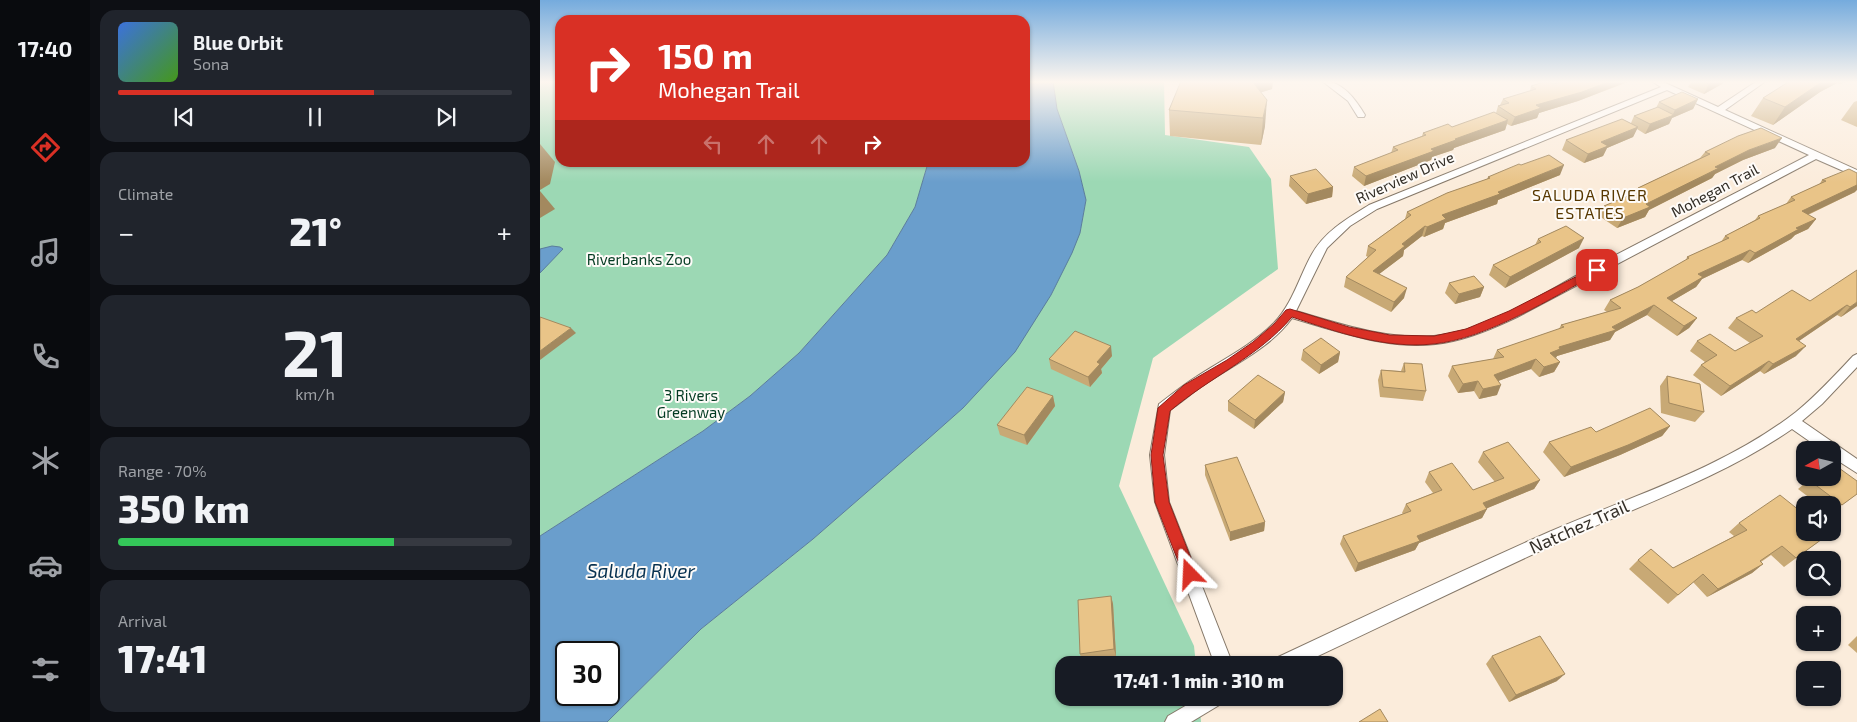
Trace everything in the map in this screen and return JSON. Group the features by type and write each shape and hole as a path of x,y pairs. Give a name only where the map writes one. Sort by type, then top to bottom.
{"street":[{"name":"Riverview Drive","path":"1221,656 1162,502 1157,455 1164,408 1188,389 1231,363 1278,327 1304,289 1313,261 1334,234 1361,214 1598,115"},
{"path":"1729,115 1857,174"},
{"name":"Mohegan Trail","path":"1290,312 1348,331 1390,339 1434,340 1453,337 1512,314 1816,155"},
{"name":"Natchez Trail","path":"1299,656 1576,527 1676,486 1746,451 1793,422 1834,384 1857,359"},
{"path":"1793,422 1857,467"},
{"path":"1174,722 1201,706"}],"green space":[{"path":"540,115 555,115 555,167 927,167 915,207 887,255 799,353 750,396 703,431 540,536"},
{"path":"1059,115 1165,115 1165,135 1249,147 1271,179 1278,269 1153,358 1119,486 1194,646 1195,656 1055,656 1055,706 1200,706 1201,722 607,722 701,629 813,539 963,408 1051,295 1080,233 1086,200 1079,171"}],"water":[{"name":"Saluda River","path":"1030,115 1059,115 1079,171 1086,200 1080,233 1051,295 1015,352 963,408 813,539 701,629 607,722 540,722 540,536 703,431 750,396 799,353 887,255 915,207 927,167 1030,167"},
{"path":"552,246 563,249 540,273 540,249"}],"building":[{"path":"1224,115 1264,115 1263,118"},
{"path":"1486,115 1499,115 1508,120 1455,139 1431,149 1434,151 1366,176 1354,167 1398,150 1393,147 1426,135 1423,133 1448,124 1452,127"},
{"path":"1637,115 1674,115 1650,124 1634,116"},
{"path":"1622,119 1638,127 1601,142 1608,146 1588,154 1566,140"},
{"path":"1761,128 1782,138 1749,150 1715,167 1719,168 1646,204 1650,207 1623,218 1604,206 1642,190 1638,188 1710,154 1705,152 1738,136"},
{"path":"1549,155 1564,165 1498,192 1500,194 1442,215 1446,219 1427,227 1425,226 1402,244 1405,246 1373,271 1407,288 1394,302 1346,277 1376,250 1368,246 1411,215 1407,212 1447,193 1490,178 1488,177 1519,164 1521,165"},
{"path":"1316,169 1333,187 1308,194 1290,176"},
{"path":"1849,169 1857,173 1857,185 1802,211 1816,219 1796,228 1799,229 1755,253 1750,250 1698,274 1703,277 1667,298 1697,318 1684,326 1654,305 1612,327 1616,330 1559,347 1560,349 1550,353 1560,362 1544,367 1536,359 1494,375 1501,385 1483,389 1478,381 1463,384 1452,366 1504,357 1497,350 1564,327 1561,325 1621,308 1610,300 1638,287 1689,258 1687,257 1729,238 1725,236 1760,218 1758,216 1795,200 1791,197 1826,181 1822,180"},
{"path":"1566,226 1584,238 1510,277 1493,265 1541,242 1538,239"},
{"path":"1857,270 1857,302 1850,307 1847,305 1796,339 1806,346 1773,364 1769,361 1730,386 1701,365 1717,355 1697,341 1710,334 1735,351 1763,336 1736,318 1752,310 1756,313 1792,290 1810,301"},
{"path":"1474,276 1484,287 1459,294 1449,283"},
{"path":"540,317 571,328 540,351"},
{"path":"1075,331 1111,346 1097,362 1100,364 1088,377 1049,359"},
{"path":"1321,338 1340,352 1321,365 1303,350"},
{"path":"1404,363 1422,364 1426,391 1383,387 1381,370 1405,372"},
{"path":"1258,375 1285,392 1255,420 1228,401"},
{"path":"1667,376 1700,384 1704,412 1669,403"},
{"path":"1027,387 1053,396 1024,435 997,425"},
{"path":"1650,408 1670,426 1571,467 1549,442 1591,427 1596,432"},
{"path":"1508,442 1540,480 1483,503 1487,509 1417,536 1420,541 1358,563 1343,536 1411,511 1406,504 1442,490 1429,472 1452,463 1473,490 1504,478 1483,452"},
{"path":"1237,457 1265,522 1230,532 1205,465"},
{"path":"1841,469 1857,481 1857,494 1842,505 1841,496 1830,496 1817,486 1841,486"},
{"path":"1780,495 1796,508 1796,541 1819,541 1806,551 1796,551 1796,558 1782,546 1760,561 1763,564 1718,589 1703,574 1678,595 1638,560 1651,549 1673,568 1747,530 1739,523"},
{"path":"1111,596 1114,649 1080,654 1078,600"},
{"path":"1540,636 1565,674 1516,695 1492,656"},
{"path":"1380,709 1388,722 1359,722"}],"district":[{"name":"SALUDA RIVER ESTATES","path":"1590,204"}],"route":[{"path":"1190,574 1162,502 1157,455 1164,408 1188,389 1231,363 1257,344 1278,327 1290,312 1348,331 1390,339 1434,340 1469,332 1512,314 1597,270"}],"park label":[{"name":"Riverbanks Zoo","path":"639,260"},
{"name":"3 Rivers Greenway","path":"691,404"}]}
